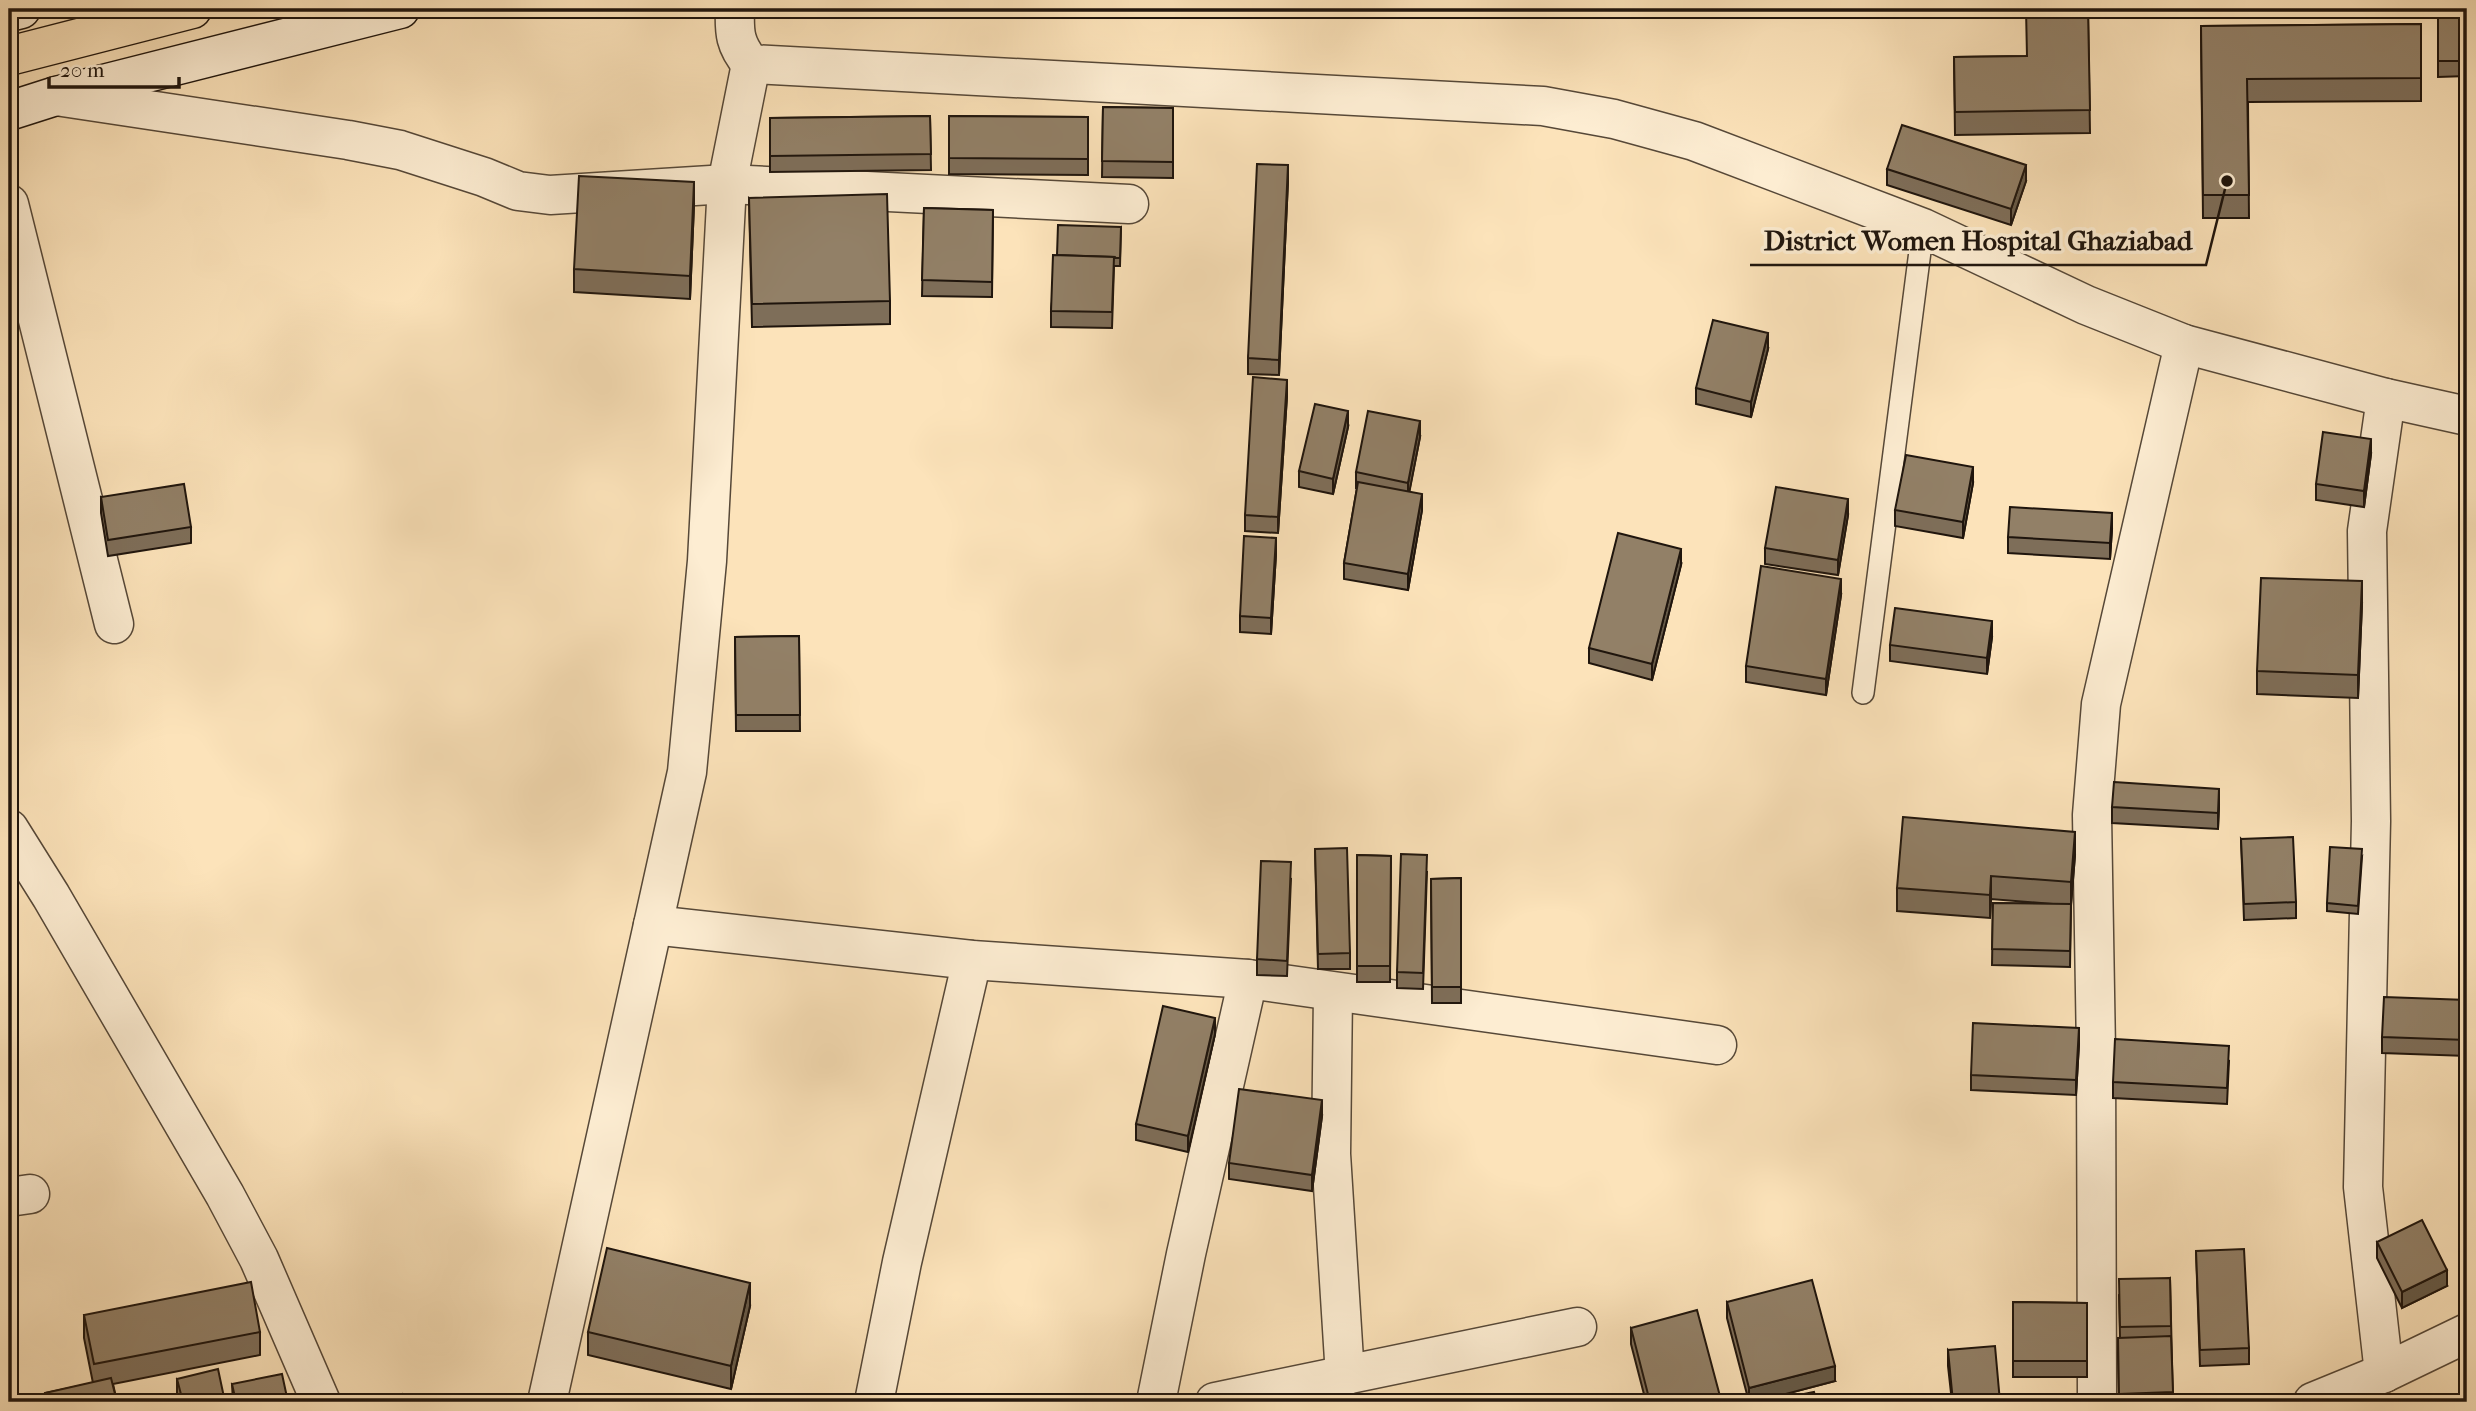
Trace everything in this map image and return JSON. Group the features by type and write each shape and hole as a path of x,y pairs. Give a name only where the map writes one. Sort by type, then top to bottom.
{"highway":[{"path":"9,56 192,9"}],"street":[{"path":"9,12 21,9"},
{"path":"9,111 56,96 400,9"},
{"path":"735,9 734,30 737,41 740,51 751,64 1543,106 1614,119 1695,141 1923,228 2086,306 2184,344 2386,398 2467,416"},
{"path":"547,1402 687,772 707,561 727,184 751,64"},
{"path":"56,96 400,150 518,191 550,195 727,184 1129,204"},
{"path":"9,204 114,624"},
{"path":"2096,1402 2096,1051 2092,815 2096,756 2103,693 2184,344"},
{"path":"2384,1373 2363,1187 2371,821 2367,531 2386,398"},
{"path":"9,829 51,896 225,1195 259,1259 321,1402"},
{"path":"653,925 972,960 1248,979 1717,1045"},
{"path":"874,1402 902,1262 972,960"},
{"path":"1156,1402 1186,1254 1248,979"},
{"path":"1333,993 1331,1154 1345,1376"},
{"path":"1215,1402 1577,1327"},
{"path":"2313,1402 2384,1373 2467,1333"}],"lane":[{"path":"1863,693 1923,228"}],"building":[{"path":"2026,9 2088,9 2090,110 1955,112 1954,57 2027,56"},
{"path":"2438,9 2467,9 2467,61 2438,61"},
{"path":"2421,24 2421,78 2247,79 2249,195 2203,195 2201,26"},
{"path":"1103,107 1173,108 1173,162 1102,161"},
{"path":"930,116 931,154 770,156 770,118"},
{"path":"949,116 1088,117 1088,159 949,158"},
{"path":"1902,125 2026,165 2011,209 1887,169"},
{"path":"1257,164 1288,165 1279,360 1248,358"},
{"path":"579,176 694,182 690,276 574,269"},
{"path":"887,194 890,301 752,304 749,198"},
{"path":"924,208 993,210 992,282 922,280"},
{"path":"1058,225 1121,227 1120,258 1057,255"},
{"path":"1053,255 1114,257 1112,312 1051,311"},
{"path":"1713,320 1768,333 1751,402 1696,388"},
{"path":"1253,377 1287,380 1278,517 1245,515"},
{"path":"1315,404 1348,411 1333,479 1299,471"},
{"path":"1368,411 1420,421 1408,483 1356,472"},
{"path":"2323,432 2371,439 2364,491 2316,484"},
{"path":"1906,455 1973,467 1963,522 1895,510"},
{"path":"1358,482 1422,494 1408,574 1344,563"},
{"path":"184,484 191,527 108,540 101,497"},
{"path":"1776,487 1848,499 1838,560 1765,548"},
{"path":"2010,507 2112,513 2110,543 2008,537"},
{"path":"1618,533 1681,549 1652,664 1589,648"},
{"path":"1244,536 1276,538 1271,618 1240,616"},
{"path":"1761,566 1841,579 1826,679 1746,666"},
{"path":"2261,578 2362,581 2358,675 2257,671"},
{"path":"1895,608 1992,621 1987,658 1890,645"},
{"path":"799,636 800,715 736,715 735,637"},
{"path":"2114,782 2219,789 2218,813 2112,807"},
{"path":"1903,817 2075,832 2071,882 1991,876 1990,895 1897,888"},
{"path":"2293,837 2296,902 2244,904 2241,839"},
{"path":"2330,847 2362,849 2358,906 2327,903"},
{"path":"1347,848 1350,953 1318,954 1315,849"},
{"path":"1401,854 1427,855 1423,973 1397,972"},
{"path":"1357,855 1391,856 1390,966 1357,966"},
{"path":"1261,861 1291,862 1287,961 1257,959"},
{"path":"1461,878 1461,987 1432,987 1431,879"},
{"path":"1993,903 2071,904 2070,951 1992,949"},
{"path":"2384,997 2467,1000 2467,1040 2382,1037"},
{"path":"1163,1006 1215,1018 1188,1136 1136,1124"},
{"path":"1973,1023 2079,1028 2076,1080 1971,1075"},
{"path":"2115,1039 2229,1046 2227,1088 2113,1082"},
{"path":"1239,1089 1322,1100 1312,1175 1229,1163"},
{"path":"2422,1220 2447,1270 2402,1292 2377,1242"},
{"path":"607,1248 750,1283 731,1366 588,1332"},
{"path":"2244,1249 2249,1348 2200,1350 2196,1251"},
{"path":"2170,1278 2171,1326 2120,1327 2119,1279"},
{"path":"1812,1280 1835,1366 1749,1388 1727,1302"},
{"path":"251,1282 260,1332 94,1364 84,1315"},
{"path":"2013,1302 2087,1303 2087,1361 2013,1361"},
{"path":"1697,1310 1721,1400 1650,1402 1631,1328"},
{"path":"2171,1336 2173,1392 2119,1394 2118,1338"},
{"path":"1995,1346 2000,1402 1953,1402 1948,1350"},
{"path":"218,1369 225,1402 183,1402 177,1379"},
{"path":"282,1374 288,1402 236,1402 232,1384"},
{"path":"111,1378 117,1402 47,1402 45,1393"},
{"path":"1814,1392 1817,1402 1765,1402"},
{"path":"403,1394 429,1402 401,1402"},
{"path":"173,1397 174,1402 150,1402"}],"place":[{"name":"District Women Hospital Ghaziabad","path":"2227,181"}]}
